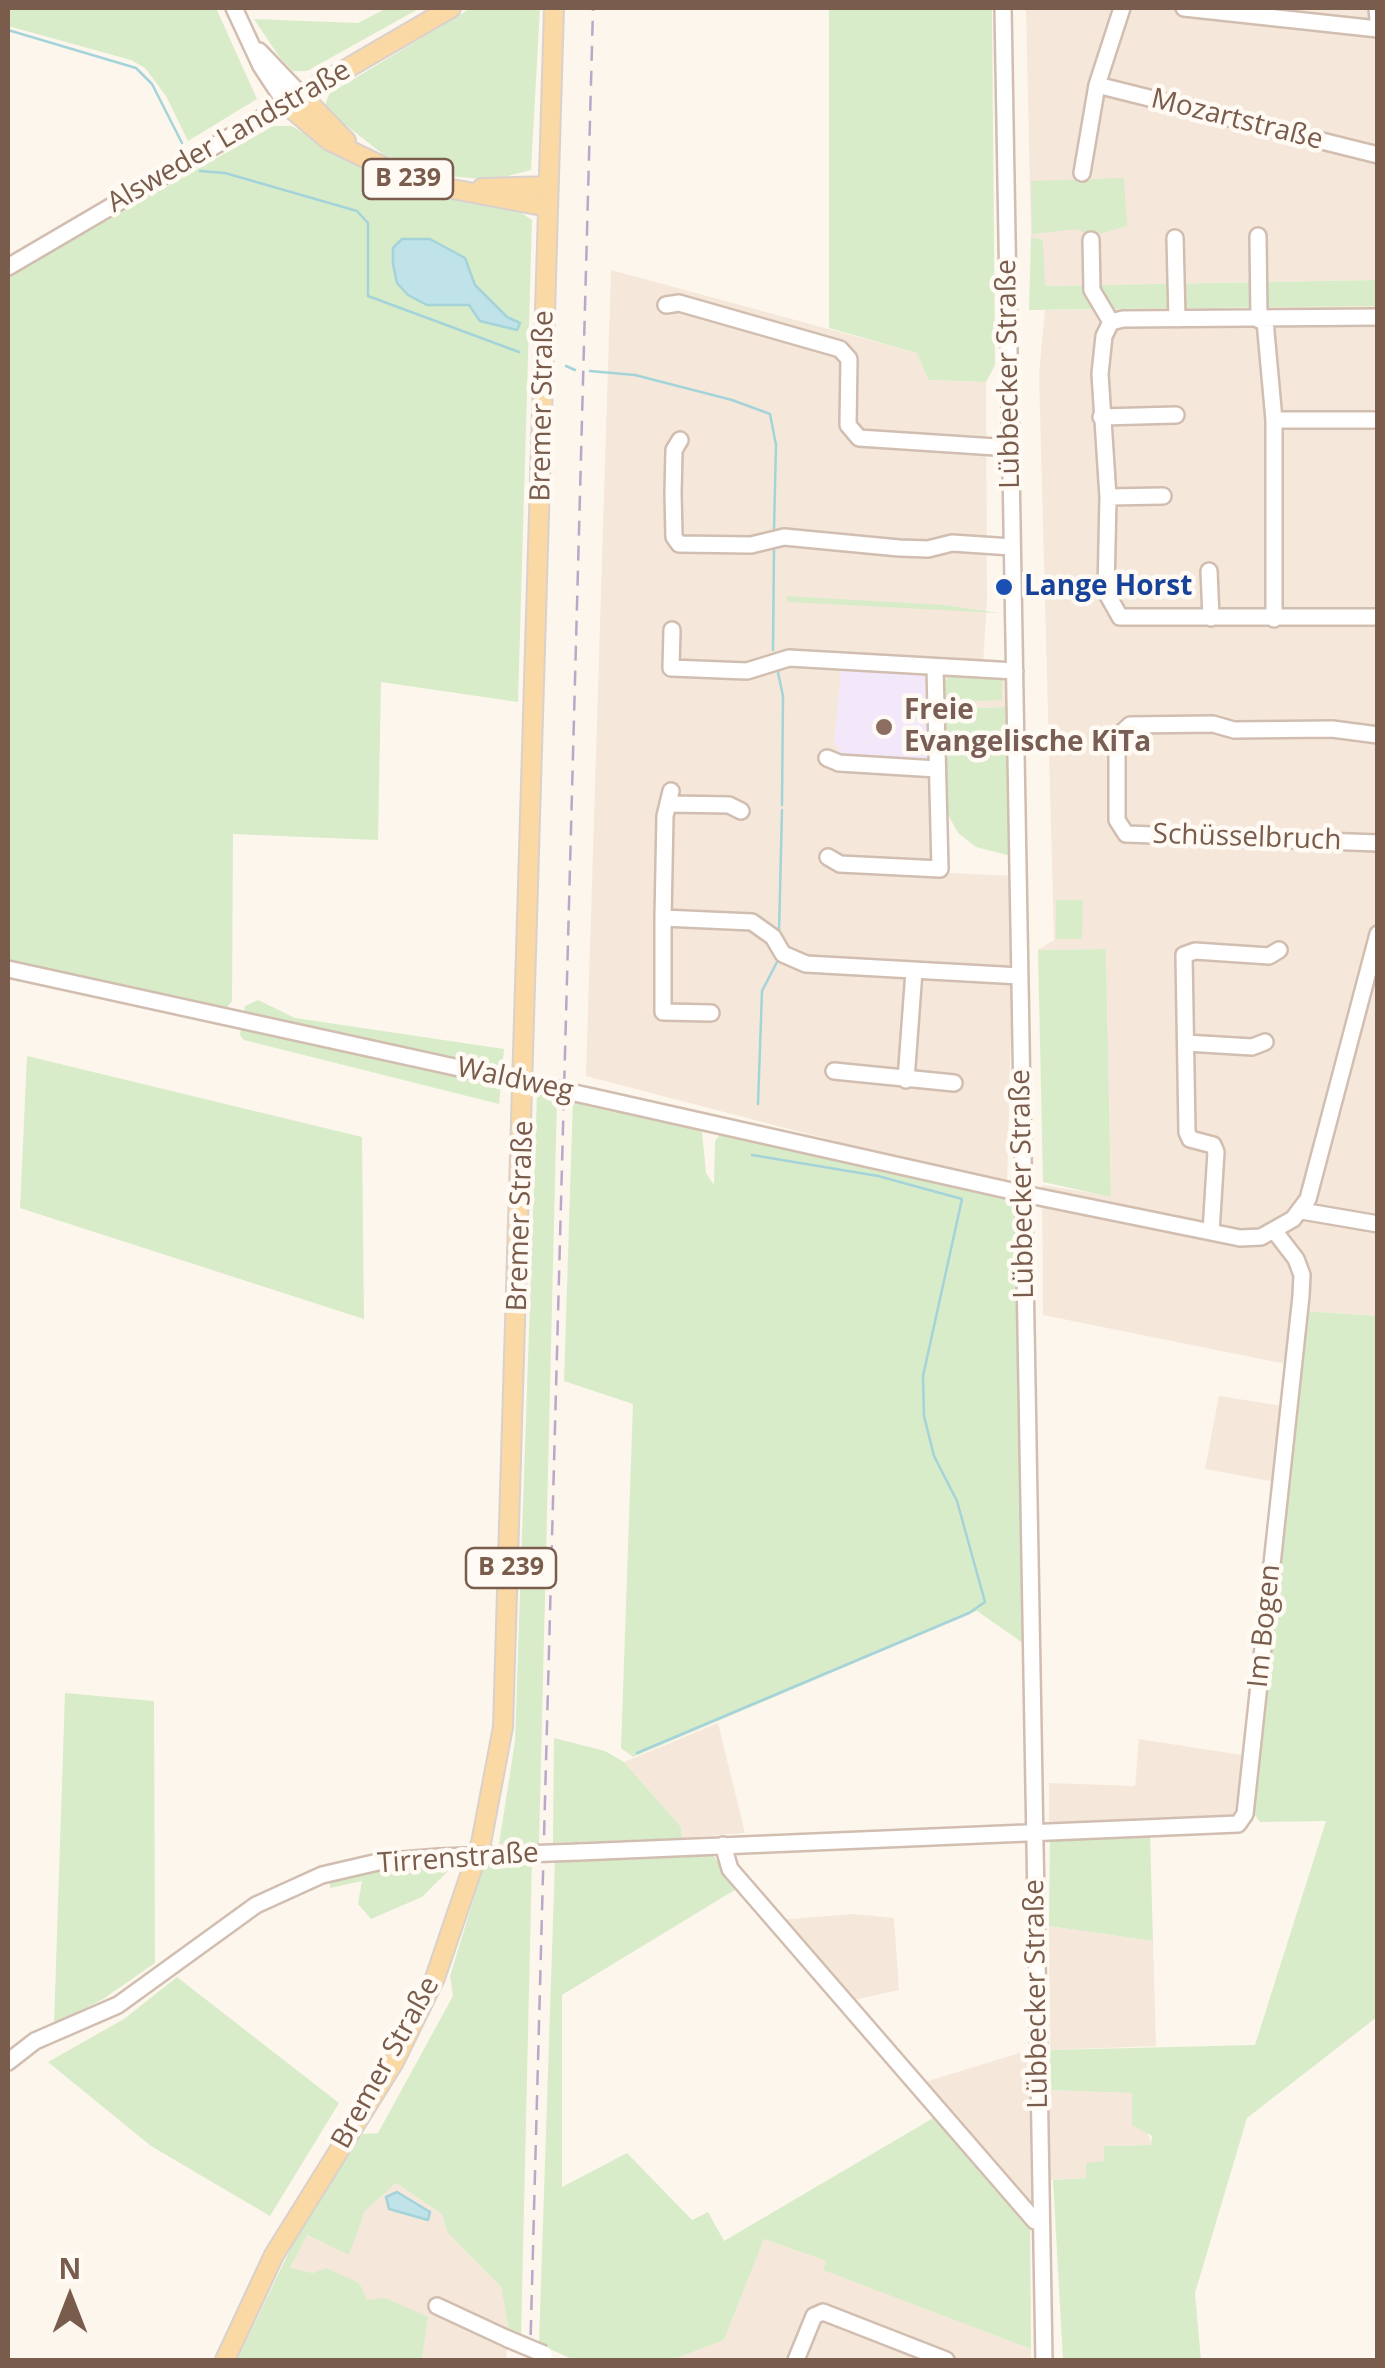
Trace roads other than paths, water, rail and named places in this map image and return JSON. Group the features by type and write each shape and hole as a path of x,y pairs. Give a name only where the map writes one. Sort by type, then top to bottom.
{"main road":[{"name":"Alsweder Landstraße","path":"293,100 451,8"},
{"name":"Bremer Straße","path":"225,2360 274,2255 394,2062 435,1978 481,1843 500,1743 508,1668 554,8"},
{"name":"B 239","path":"293,100 353,146 416,176 460,187 548,186"},
{"name":"B 239","path":"293,100 330,141 415,182 548,207"}],"street":[{"path":"234,8 248,39 293,100"},
{"name":"Lübbecker Straße","path":"1004,8 1044,2360"},
{"path":"1082,173 1097,85 1122,8"},
{"path":"1184,8 1378,29"},
{"path":"1377,8 1378,20"},
{"name":"Mozartstraße","path":"1097,85 1378,154"},
{"name":"Alsweder Landstraße","path":"8,267 293,100"},
{"path":"1258,236 1262,320 1274,420 1274,619"},
{"path":"1176,238 1177,318"},
{"path":"1091,240 1092,290 1111,322"},
{"path":"666,305 678,303 840,350 849,359 848,425 859,438 1011,448"},
{"path":"1111,322 1378,317"},
{"path":"1111,322 1104,336 1101,417 1108,497 1106,592 1111,608 1120,616 1136,619 1378,617"},
{"path":"1101,417 1176,415"},
{"path":"1274,420 1378,420"},
{"path":"680,440 674,450 673,493 674,536 679,544 751,545 784,537 899,548 928,549 952,543 1012,547"},
{"path":"1108,497 1163,496"},
{"path":"1209,571 1211,618"},
{"path":"672,630 671,668 747,671 790,658 1014,671"},
{"path":"828,856 840,864 940,869 935,668"},
{"name":"Schüsselbruch","path":"1378,734 1332,729 1234,730 1213,724 1130,725 1121,729 1117,737 1117,820 1126,834 1378,843"},
{"path":"827,758 840,763 936,769"},
{"path":"711,1014 663,1012 665,816 671,798 729,805 741,811"},
{"path":"662,918 752,922 763,926 783,954 806,964 1020,976"},
{"path":"1276,1232 1302,1211 1312,1188 1370,984 1378,934"},
{"path":"1211,1232 1216,1152 1214,1146 1190,1139 1188,1132 1184,955 1195,951 1270,956 1279,950"},
{"name":"Waldweg","path":"8,969 1211,1232 1240,1238 1276,1232"},
{"path":"906,1080 914,971"},
{"path":"1186,1043 1252,1047 1265,1042"},
{"path":"834,1072 954,1083"},
{"path":"1302,1211 1378,1224"},
{"name":"Im Bogen","path":"1036,1831 1238,1824 1245,1814 1302,1276 1296,1259 1276,1232"},
{"name":"Tirrenstraße","path":"8,2062 35,2041 118,2005 256,1905 322,1875 378,1862 1036,1831"},
{"path":"723,1844 730,1869 1034,2221 1040,2220"},
{"path":"438,2306 551,2357"},
{"path":"796,2360 814,2316 823,2312 946,2360"}],"water":[{"path":"402,239 430,239 465,258 475,285 507,317 520,323 517,330 480,321 469,305 427,305 408,295 397,283 393,264 393,248"},
{"path":"397,2192 430,2212 428,2220 389,2209 386,2197"}],"waterway":[{"path":"8,30 136,68 152,84 182,143"},
{"path":"200,171 225,173 357,211 368,223 368,296 519,352"},
{"path":"566,366 575,370"},
{"path":"590,371 635,375 770,414 776,445 774,529"},
{"path":"773,650 774,547"},
{"path":"777,668 783,696 782,805"},
{"path":"779,932 782,810"},
{"path":"758,1104 762,991 777,962"},
{"path":"637,1753 969,1613 985,1602 957,1501 934,1456 924,1416 923,1376 962,1199 878,1176 752,1155"}],"railway":[{"path":"530,2360 593,8"}],"place":[{"name":"Lange Horst","path":"1004,587"},
{"name":"Freie Evangelische KiTa","path":"884,727"}]}
